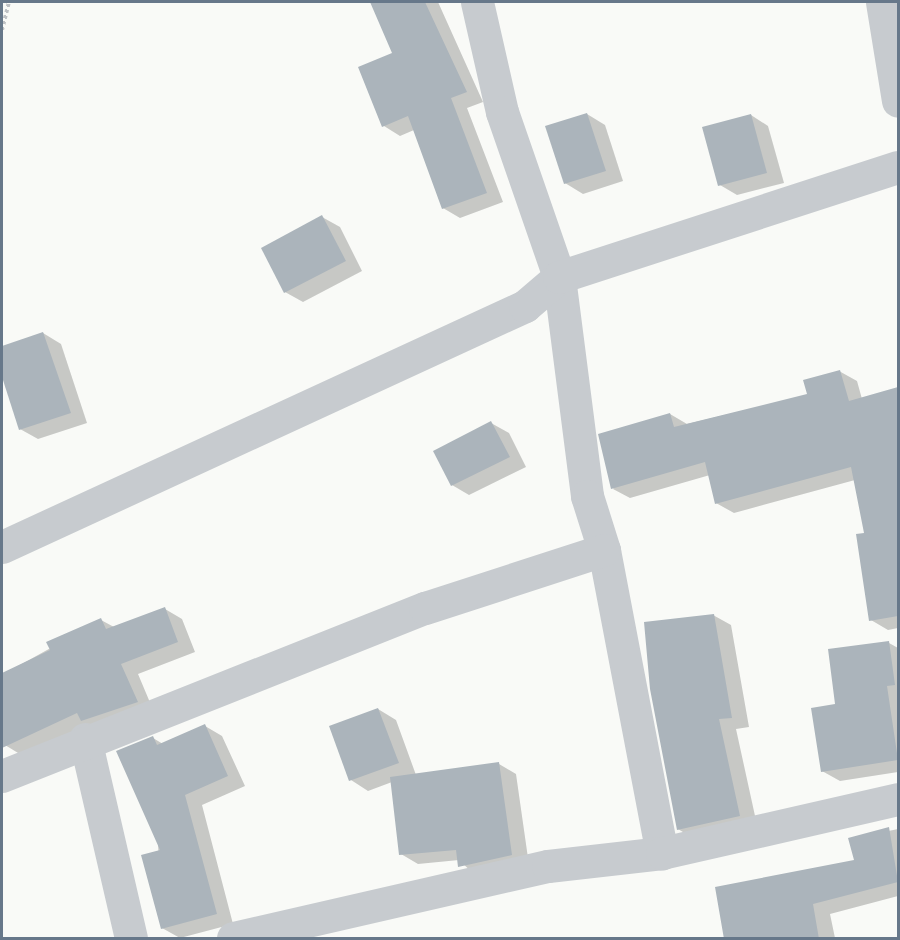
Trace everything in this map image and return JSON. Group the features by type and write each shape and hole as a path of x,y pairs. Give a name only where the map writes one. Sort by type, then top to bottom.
{"street":[{"path":"477,2 502,112 559,277 587,496 604,550 663,853"},
{"path":"890,21 898,101"},
{"path":"2,547 525,306 559,277 898,167"},
{"path":"2,776 85,739 426,608 604,550"},
{"path":"85,739 131,939"},
{"path":"233,939 548,866 663,853 898,800"}],"path":[{"path":"2,30 9,2"}],"building":[{"path":"370,2 425,2 467,92 451,98 487,193 442,209 408,116 382,127 358,67 392,53"},
{"path":"587,113 606,171 564,184 545,126"},
{"path":"751,114 767,173 718,186 702,127"},
{"path":"322,215 346,261 284,293 261,248"},
{"path":"43,332 71,413 19,430 2,377 2,346"},
{"path":"840,370 849,401 898,387 898,616 869,621 856,534 864,533 851,467 715,504 705,462 611,489 598,434 670,413 674,427 807,394 803,380"},
{"path":"491,421 510,457 451,486 433,451"},
{"path":"165,607 178,642 121,664 138,702 81,721 77,713 2,748 2,673 50,650 46,642 101,618 106,629"},
{"path":"714,614 732,718 719,719 740,816 677,830 650,689 644,622"},
{"path":"889,641 895,685 887,686 898,760 821,772 811,708 835,704 828,649"},
{"path":"378,708 399,763 349,781 329,726"},
{"path":"205,724 228,776 185,795 217,914 161,929 141,855 160,850 116,751 153,736 157,745"},
{"path":"499,762 512,855 458,867 456,850 399,855 390,777"},
{"path":"889,827 898,882 813,904 819,939 724,939 715,887 854,860 848,838"}]}
